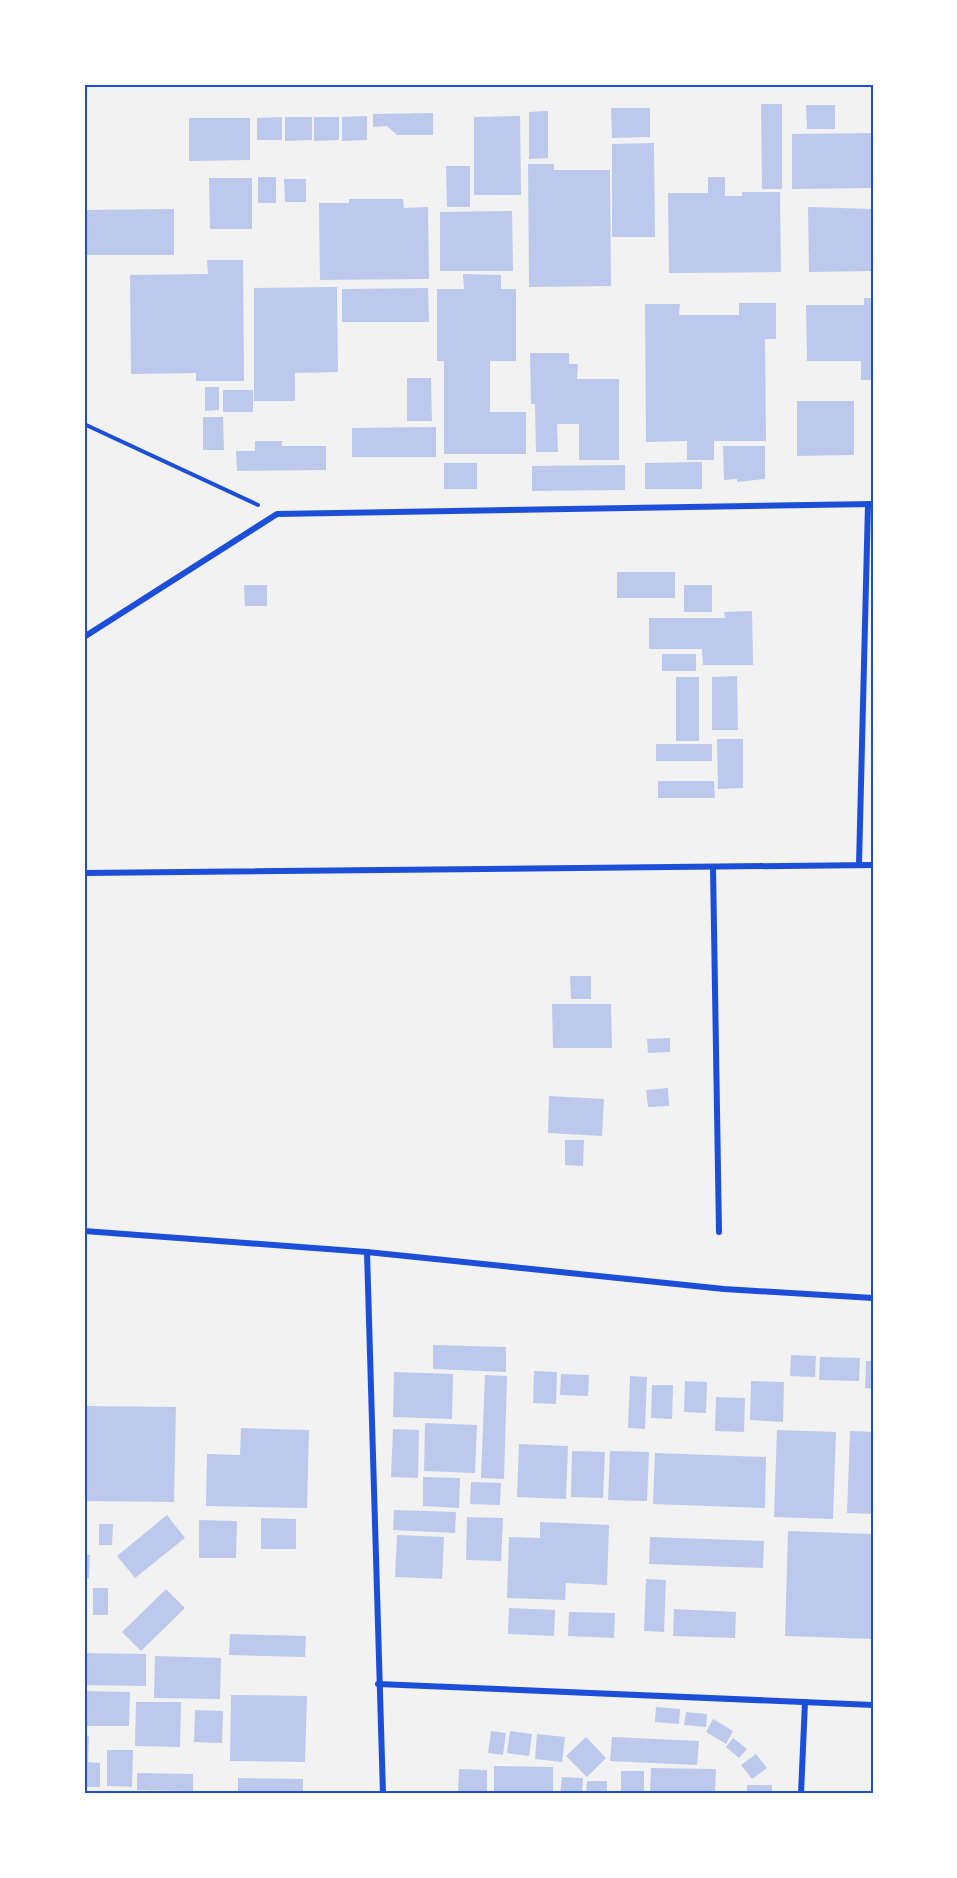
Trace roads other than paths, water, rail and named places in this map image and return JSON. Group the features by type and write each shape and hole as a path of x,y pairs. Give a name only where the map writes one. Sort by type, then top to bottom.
{"street":[{"path":"84,637 277,514 870,504 859,865"},
{"path":"84,873 873,865"},
{"path":"713,867 719,1232"},
{"path":"84,1231 367,1252 724,1289 873,1298"},
{"path":"367,1252 383,1794"},
{"path":"378,1684 873,1705"},
{"path":"801,1794 805,1702"}]}
